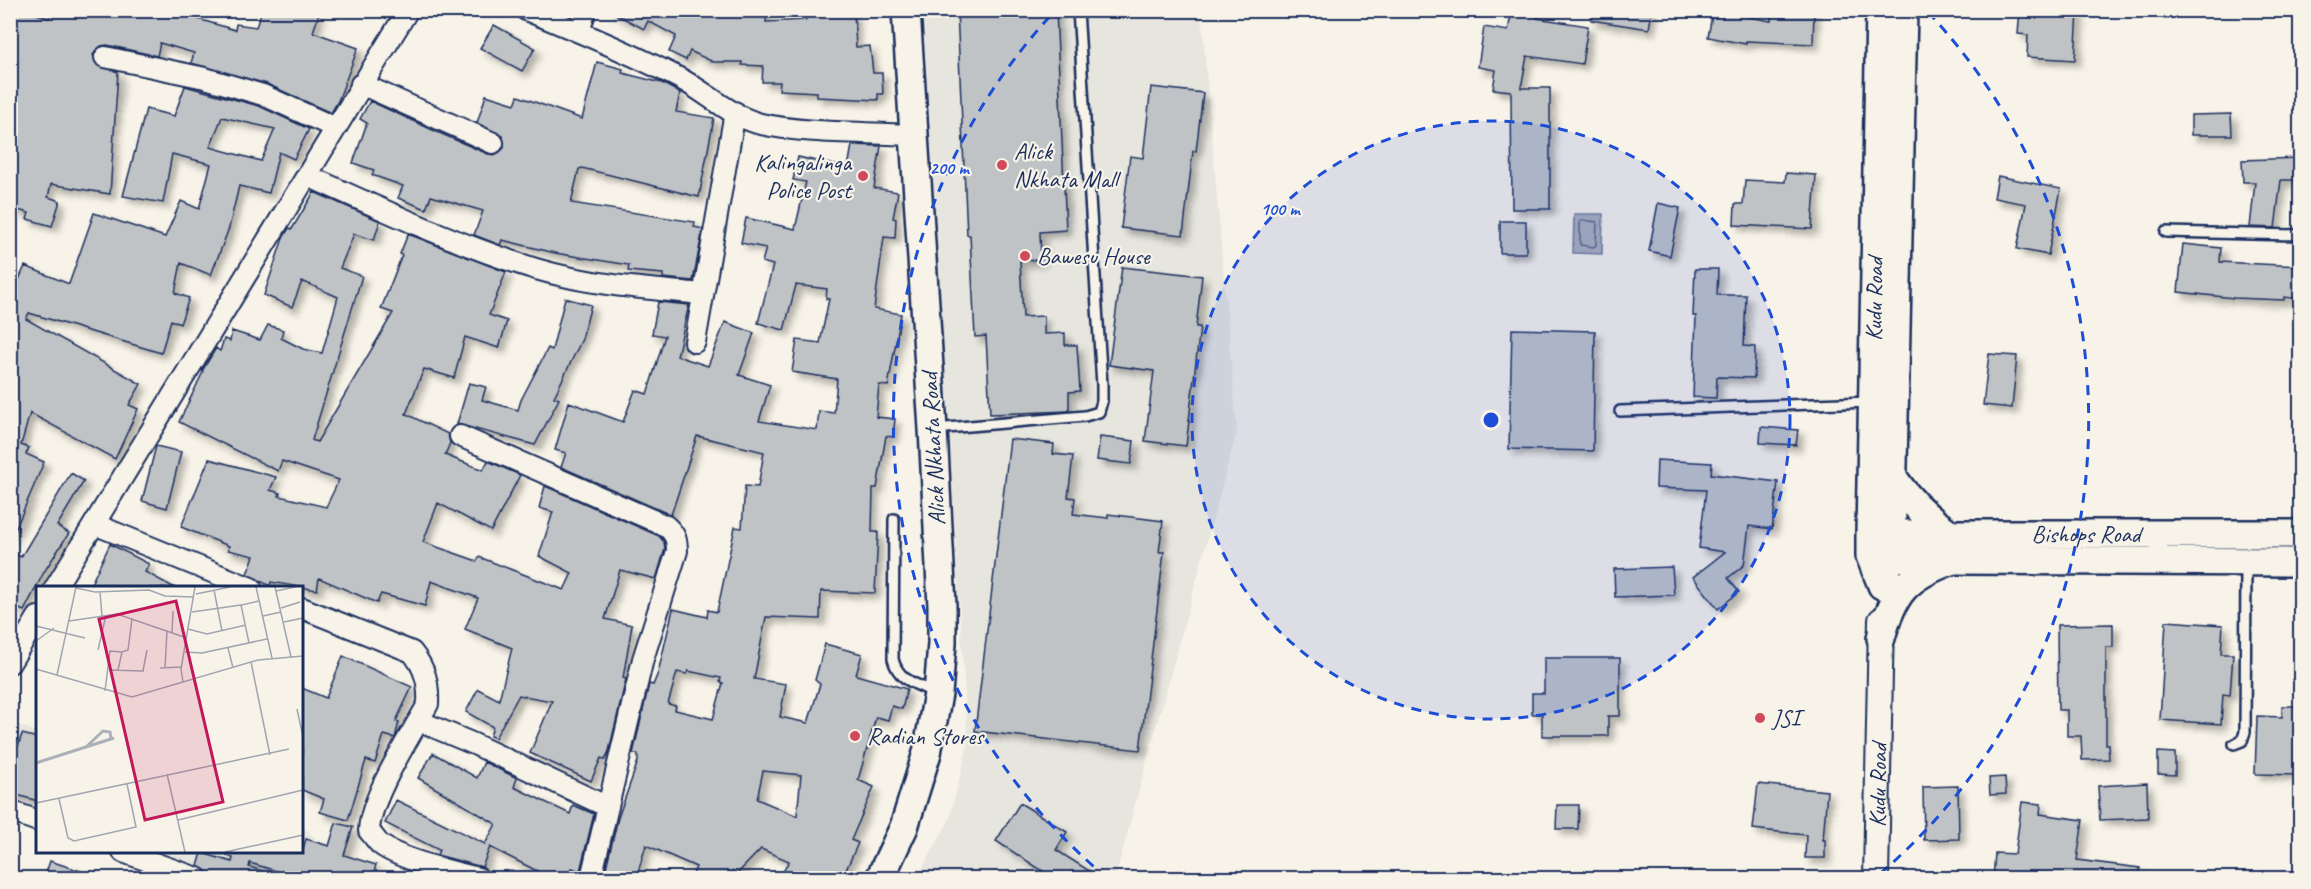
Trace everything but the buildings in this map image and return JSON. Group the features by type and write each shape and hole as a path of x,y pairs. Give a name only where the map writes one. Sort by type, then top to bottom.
{"main road":[{"name":"Alick Nkhata Road","path":"880,879 904,827 917,789 935,717 942,606 906,10"},
{"name":"Kudu Road","path":"1880,10 1872,402 1882,585"},
{"name":"Kudu Road","path":"1881,545 1892,476 1903,10"},
{"path":"1892,476 1906,498 1926,518 1948,533"},
{"name":"Bishops Road","path":"1881,545 1948,533 2301,534"},
{"name":"Bishops Road","path":"1881,545 1954,560 2301,562"},
{"path":"1881,638 1888,611 1904,587 1927,570 1954,560"}],"street":[{"path":"56,586 408,10"},
{"path":"526,10 683,80 735,112 759,123 789,128 912,135"},
{"path":"579,32 586,10"},
{"path":"105,57 205,78 263,95 336,128"},
{"path":"361,84 493,143"},
{"path":"694,342 735,112"},
{"path":"308,176 474,248 538,269 634,288 703,294"},
{"path":"460,436 666,526 674,532 677,540 677,551 643,659 591,879"},
{"path":"94,524 246,586"},
{"name":"Kudu Road","path":"1876,879 1882,585"},
{"path":"303,608 412,652 420,662 426,674 429,689 428,704 377,798 369,818 369,831 381,845 400,854 478,879"},
{"path":"10,663 36,620"},
{"path":"419,721 474,744 608,807"},
{"path":"10,812 36,820"},
{"path":"126,853 196,879"}],"lane":[{"path":"933,429 1085,417 1099,412 1102,385 1078,10"},
{"path":"2166,232 2301,235"},
{"path":"1620,411 1872,402"},
{"path":"894,519 893,659 895,670 904,678 938,694"},
{"path":"2234,744 2242,741 2246,732 2246,562"}],"shaded area":[{"path":"923,11 1201,11 1237,431 1115,878 917,878 949,821 968,745"},
{"path":"13,723 36,732 36,813 11,803 10,732"},
{"path":"303,826 327,852 305,878 212,878 143,853 303,853"}],"water":[{"path":"1574,214 1603,214 1602,254 1573,253"}],"place":[{"name":"Alick Nkhata Mall","path":"1002,165"},
{"name":"Kalingalinga Police Post","path":"863,176"},
{"name":"Bawesu House","path":"1025,256"},
{"name":"JSI","path":"1760,718"},
{"name":"Radian Stores","path":"855,736"}]}
